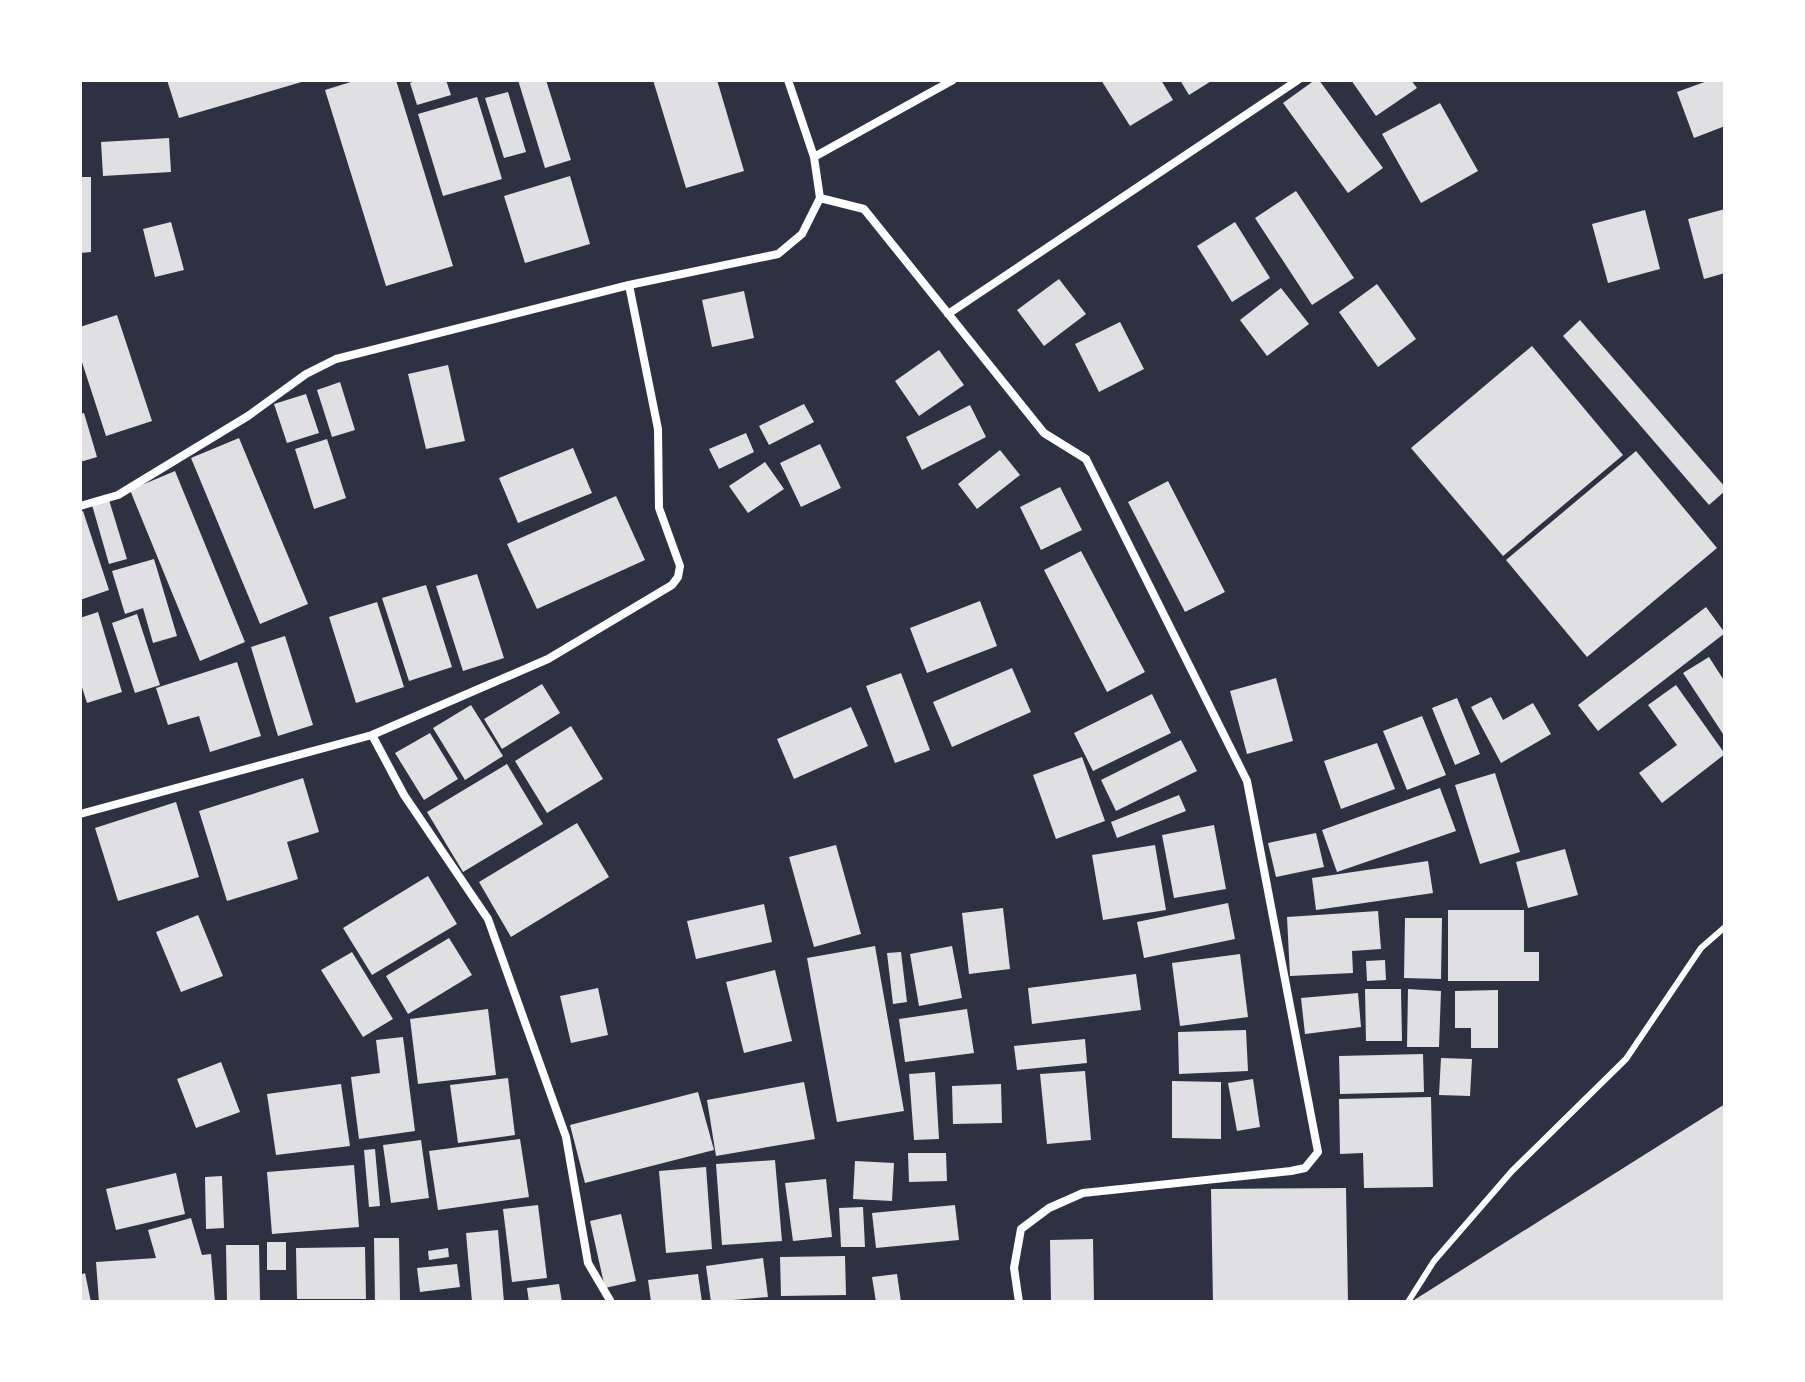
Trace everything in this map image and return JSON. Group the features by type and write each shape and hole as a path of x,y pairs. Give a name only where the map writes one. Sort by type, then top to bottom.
{"street":[{"path":"80,506 118,495 248,416 306,374 336,359 629,285 778,254 802,234 820,198 814,157 788,80"},
{"path":"814,157 953,80"},
{"path":"948,314 1298,80"},
{"path":"820,198 864,209 1044,433 1086,459 1247,781 1318,1152 1305,1168 1291,1171 1083,1193 1049,1208 1021,1229 1014,1268 1019,1302"},
{"path":"80,814 372,735 548,659 672,585 678,577 680,566 659,508 658,429 629,285"},
{"path":"372,735 404,795 488,919 566,1137 588,1263 611,1302"}],"lane":[{"path":"1408,1302 1434,1261 1512,1171 1626,1059 1701,948 1725,927"}],"building":[{"path":"167,80 304,80 305,81 179,118"},
{"path":"357,80 396,80 453,266 386,286 325,90"},
{"path":"446,80 451,95 417,105 410,83"},
{"path":"518,80 546,80 571,160 545,168"},
{"path":"653,80 717,80 744,171 686,188"},
{"path":"1101,80 1161,80 1173,100 1130,126"},
{"path":"1180,80 1213,80 1189,95"},
{"path":"1319,80 1383,168 1348,193 1283,103"},
{"path":"1351,80 1411,80 1417,88 1376,116"},
{"path":"1710,80 1725,80 1725,126 1694,138 1677,92"},
{"path":"508,92 526,152 504,158 485,98"},
{"path":"477,97 502,179 443,196 418,114"},
{"path":"1440,103 1478,171 1421,203 1382,134"},
{"path":"169,138 171,172 103,176 101,142"},
{"path":"570,176 590,244 525,263 504,196"},
{"path":"80,177 91,177 91,252 80,253"},
{"path":"1296,191 1354,278 1312,305 1255,218"},
{"path":"1725,209 1725,273 1704,279 1688,219"},
{"path":"1645,210 1660,269 1608,283 1592,224"},
{"path":"171,222 184,270 155,277 143,229"},
{"path":"1235,222 1270,278 1232,302 1197,246"},
{"path":"1059,279 1086,314 1044,346 1017,310"},
{"path":"1377,284 1416,339 1378,367 1339,312"},
{"path":"1281,288 1309,324 1267,356 1240,320"},
{"path":"744,291 754,338 712,347 702,300"},
{"path":"117,315 152,421 106,436 80,356 80,327"},
{"path":"1580,320 1725,487 1725,491 1709,505 1563,336"},
{"path":"1120,322 1144,369 1099,392 1075,344"},
{"path":"1532,346 1623,455 1503,556 1411,448"},
{"path":"939,350 964,385 919,416 895,381"},
{"path":"448,365 465,441 426,449 408,374"},
{"path":"340,382 355,430 332,437 317,390"},
{"path":"306,394 319,433 287,443 274,404"},
{"path":"804,404 814,422 769,445 759,426"},
{"path":"970,405 986,437 922,470 906,437"},
{"path":"84,413 97,457 80,462 80,414"},
{"path":"746,433 754,452 719,469 709,449"},
{"path":"239,438 308,604 260,624 191,458"},
{"path":"327,439 346,498 314,509 295,449"},
{"path":"820,444 841,488 801,507 780,463"},
{"path":"573,448 592,493 518,523 499,478"},
{"path":"1000,450 1020,475 977,509 958,484"},
{"path":"1636,451 1717,548 1587,657 1506,560"},
{"path":"765,462 784,489 748,513 729,486"},
{"path":"175,471 245,642 200,661 130,490"},
{"path":"1168,481 1225,592 1185,612 1128,502"},
{"path":"1060,487 1082,530 1041,550 1020,507"},
{"path":"616,496 645,560 537,609 507,544"},
{"path":"109,500 127,559 109,564 92,505"},
{"path":"83,511 109,590 80,600 80,512"},
{"path":"1081,551 1145,672 1107,692 1044,570"},
{"path":"154,559 177,636 153,643 143,608 125,614 112,571"},
{"path":"477,574 504,658 463,671 436,586"},
{"path":"426,585 452,667 409,681 382,598"},
{"path":"980,601 997,646 927,673 910,628"},
{"path":"377,602 404,687 356,703 329,617"},
{"path":"1706,607 1725,633 1598,731 1578,705"},
{"path":"98,612 122,692 87,703 80,681 80,618"},
{"path":"137,614 160,685 135,693 112,623"},
{"path":"285,636 313,725 278,736 251,647"},
{"path":"1709,657 1725,682 1725,737 1683,673"},
{"path":"237,662 261,736 210,752 199,716 168,725 156,688"},
{"path":"1012,668 1031,712 952,747 933,702"},
{"path":"901,673 930,750 895,763 866,686"},
{"path":"1276,678 1293,741 1247,754 1230,691"},
{"path":"542,684 560,713 502,749 484,719"},
{"path":"1676,685 1725,754 1662,803 1639,773 1677,745 1648,705"},
{"path":"1152,694 1171,733 1093,771 1074,733"},
{"path":"1491,697 1503,720 1533,703 1551,734 1501,763 1471,707"},
{"path":"1457,698 1480,754 1455,765 1432,708"},
{"path":"471,705 503,756 465,780 433,728"},
{"path":"851,707 868,746 794,779 777,739"},
{"path":"1422,716 1446,775 1407,790 1383,731"},
{"path":"571,726 603,779 547,813 515,761"},
{"path":"430,733 458,779 424,800 395,753"},
{"path":"1181,740 1197,771 1116,811 1101,780"},
{"path":"1377,743 1395,789 1341,809 1324,761"},
{"path":"1082,757 1105,821 1056,839 1033,775"},
{"path":"507,764 543,824 463,872 427,812"},
{"path":"1495,773 1520,852 1480,864 1455,785"},
{"path":"303,778 319,832 287,842 298,879 227,901 199,811"},
{"path":"1440,788 1456,831 1337,872 1322,830"},
{"path":"1179,795 1186,811 1117,838 1111,822"},
{"path":"176,802 199,877 118,901 95,828"},
{"path":"577,823 609,877 511,937 479,882"},
{"path":"1214,825 1226,889 1174,898 1162,835"},
{"path":"1316,833 1324,867 1276,877 1268,843"},
{"path":"836,845 861,934 814,947 789,857"},
{"path":"1155,845 1166,910 1103,920 1092,855"},
{"path":"1565,849 1578,895 1528,908 1516,862"},
{"path":"1428,861 1433,893 1316,910 1312,878"},
{"path":"428,876 457,924 372,975 343,928"},
{"path":"1228,903 1235,939 1144,958 1137,922"},
{"path":"764,904 772,942 696,959 687,921"},
{"path":"1003,908 1010,969 969,974 962,913"},
{"path":"1448,910 1524,910 1524,952 1539,952 1539,981 1448,981"},
{"path":"1378,911 1381,949 1352,951 1353,973 1290,976 1287,917"},
{"path":"198,915 223,976 181,992 156,932"},
{"path":"1405,918 1442,918 1441,979 1404,978"},
{"path":"449,938 472,975 408,1014 386,976"},
{"path":"875,946 904,1111 837,1122 807,958"},
{"path":"952,946 962,998 919,1006 910,954"},
{"path":"352,952 393,1019 363,1037 321,970"},
{"path":"901,952 907,1002 893,1004 887,953"},
{"path":"1240,954 1248,1017 1180,1026 1172,963"},
{"path":"1385,960 1386,980 1367,981 1366,961"},
{"path":"775,970 792,1041 744,1053 726,982"},
{"path":"1136,974 1141,1010 1032,1024 1028,988"},
{"path":"598,988 608,1035 571,1043 560,996"},
{"path":"1365,989 1401,989 1402,1041 1366,1041"},
{"path":"1408,989 1441,991 1439,1047 1407,1047"},
{"path":"1498,990 1498,1048 1471,1048 1471,1028 1455,1028 1455,991"},
{"path":"1358,993 1361,1027 1305,1034 1301,998"},
{"path":"488,1009 496,1075 418,1084 410,1019"},
{"path":"967,1009 974,1053 905,1062 899,1019"},
{"path":"1246,1030 1248,1071 1179,1074 1178,1032"},
{"path":"403,1037 415,1131 359,1139 351,1077 380,1073 376,1040"},
{"path":"1085,1039 1087,1063 1017,1070 1014,1046"},
{"path":"1423,1054 1424,1092 1340,1094 1339,1056"},
{"path":"1441,1058 1472,1059 1470,1096 1439,1095"},
{"path":"221,1062 240,1112 196,1128 177,1079"},
{"path":"1085,1071 1091,1140 1047,1144 1040,1074"},
{"path":"935,1072 939,1139 914,1140 909,1074"},
{"path":"508,1078 515,1135 458,1143 450,1085"},
{"path":"1253,1079 1260,1127 1237,1131 1228,1083"},
{"path":"1172,1081 1221,1082 1221,1139 1172,1138"},
{"path":"804,1082 815,1139 716,1156 707,1100"},
{"path":"341,1084 350,1146 276,1155 267,1094"},
{"path":"1001,1084 1002,1123 953,1124 952,1086"},
{"path":"698,1092 714,1150 585,1183 570,1125"},
{"path":"1431,1097 1433,1187 1364,1188 1363,1153 1340,1154 1339,1099"},
{"path":"1725,1104 1725,1302 1411,1302 1544,1218"},
{"path":"520,1139 529,1197 438,1210 429,1151"},
{"path":"421,1140 429,1198 391,1203 383,1145"},
{"path":"375,1149 380,1206 369,1207 364,1150"},
{"path":"908,1153 946,1153 947,1181 909,1182"},
{"path":"775,1160 782,1241 722,1245 716,1164"},
{"path":"855,1161 894,1163 892,1201 853,1199"},
{"path":"354,1165 359,1227 272,1234 267,1172"},
{"path":"706,1167 712,1249 666,1253 659,1171"},
{"path":"176,1173 185,1214 116,1230 106,1189"},
{"path":"222,1176 224,1228 206,1229 205,1177"},
{"path":"826,1179 832,1237 793,1241 785,1183"},
{"path":"1346,1188 1348,1302 1213,1302 1211,1189"},
{"path":"538,1205 547,1278 512,1282 503,1209"},
{"path":"955,1205 959,1240 876,1248 872,1213"},
{"path":"863,1207 865,1247 841,1247 839,1208"},
{"path":"621,1214 636,1281 605,1288 590,1221"},
{"path":"191,1218 202,1255 211,1254 215,1302 99,1302 96,1262 156,1258 148,1230"},
{"path":"498,1230 504,1302 472,1302 466,1233"},
{"path":"374,1238 399,1238 400,1302 375,1302"},
{"path":"1093,1239 1094,1302 1051,1302 1050,1240"},
{"path":"267,1242 286,1242 286,1270 267,1270"},
{"path":"226,1245 259,1245 260,1300 227,1301"},
{"path":"365,1247 366,1299 297,1299 296,1248"},
{"path":"448,1248 449,1257 429,1260 428,1251"},
{"path":"845,1256 846,1295 781,1296 780,1257"},
{"path":"763,1258 768,1297 711,1302 706,1266"},
{"path":"457,1264 460,1287 420,1292 417,1268"},
{"path":"85,1273 91,1302 80,1302 80,1275"},
{"path":"698,1274 702,1302 651,1302 648,1280"},
{"path":"897,1274 901,1302 876,1302 872,1277"},
{"path":"559,1284 562,1302 529,1302 527,1288"}]}
